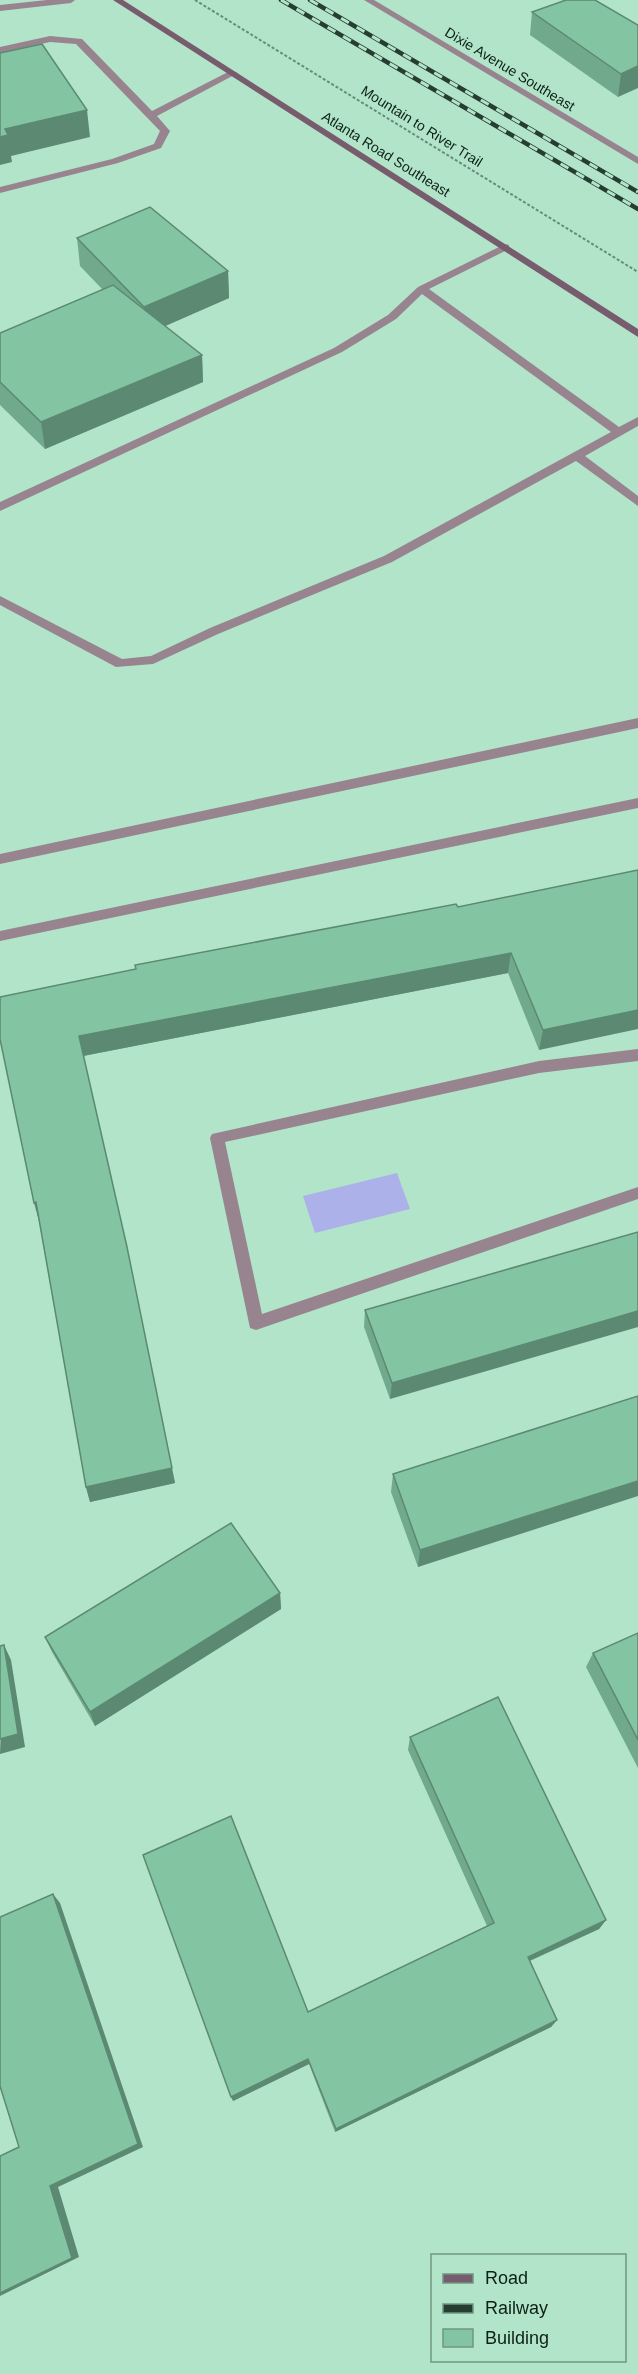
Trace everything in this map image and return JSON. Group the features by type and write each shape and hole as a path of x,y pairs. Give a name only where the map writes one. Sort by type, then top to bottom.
{"main road":[{"name":"Atlanta Road Southeast","path":"117,0 638,334"}],"street":[{"path":"0,8 71,0"},
{"name":"Dixie Avenue Southeast","path":"368,0 638,161"},
{"path":"0,50 50,39 79,41 165,130 159,146 116,161 0,190"},
{"path":"151,115 233,73"},
{"path":"0,507 338,350 392,317 422,289 505,247"},
{"path":"422,289 619,432"},
{"path":"0,600 120,664 153,660 214,631 388,560 638,421"},
{"path":"577,456 638,502"},
{"path":"0,859 638,723"},
{"path":"0,936 319,872 638,803"},
{"path":"638,1055 539,1067 216,1138 256,1323 638,1192"}],"path":[{"name":"Mountain to River Trail","path":"195,0 638,272"}],"water":[{"path":"397,1173 410,1209 315,1233 303,1196"}],"building":[{"path":"566,0 595,0 638,25 638,66 621,74 532,12"},
{"path":"42,44 87,110 5,129 8,135 0,137 0,53"},
{"path":"150,207 228,271 144,307 77,238"},
{"path":"113,285 202,355 41,422 0,382 0,333"},
{"path":"638,870 638,1010 543,1030 511,953 79,1036 127,1247 172,1468 86,1487 36,1202 34,1203 0,1039 0,997 136,969 135,965 456,904 458,907"},
{"path":"638,1232 638,1311 392,1383 365,1310"},
{"path":"638,1396 638,1481 420,1550 393,1474"},
{"path":"231,1523 280,1593 90,1712 45,1637"},
{"path":"638,1633 638,1740 593,1653"},
{"path":"4,1645 18,1734 0,1739 0,1646"},
{"path":"498,1697 606,1920 528,1957 557,2020 336,2129 308,2059 231,2097 143,1855 231,1816 308,2012 494,1923 410,1737"},
{"path":"53,1894 138,2144 50,2186 72,2258 0,2293 0,2156 19,2147 0,2086 0,1917"}],"railway":[{"path":"281,0 638,209"},
{"path":"310,0 638,192"}]}
